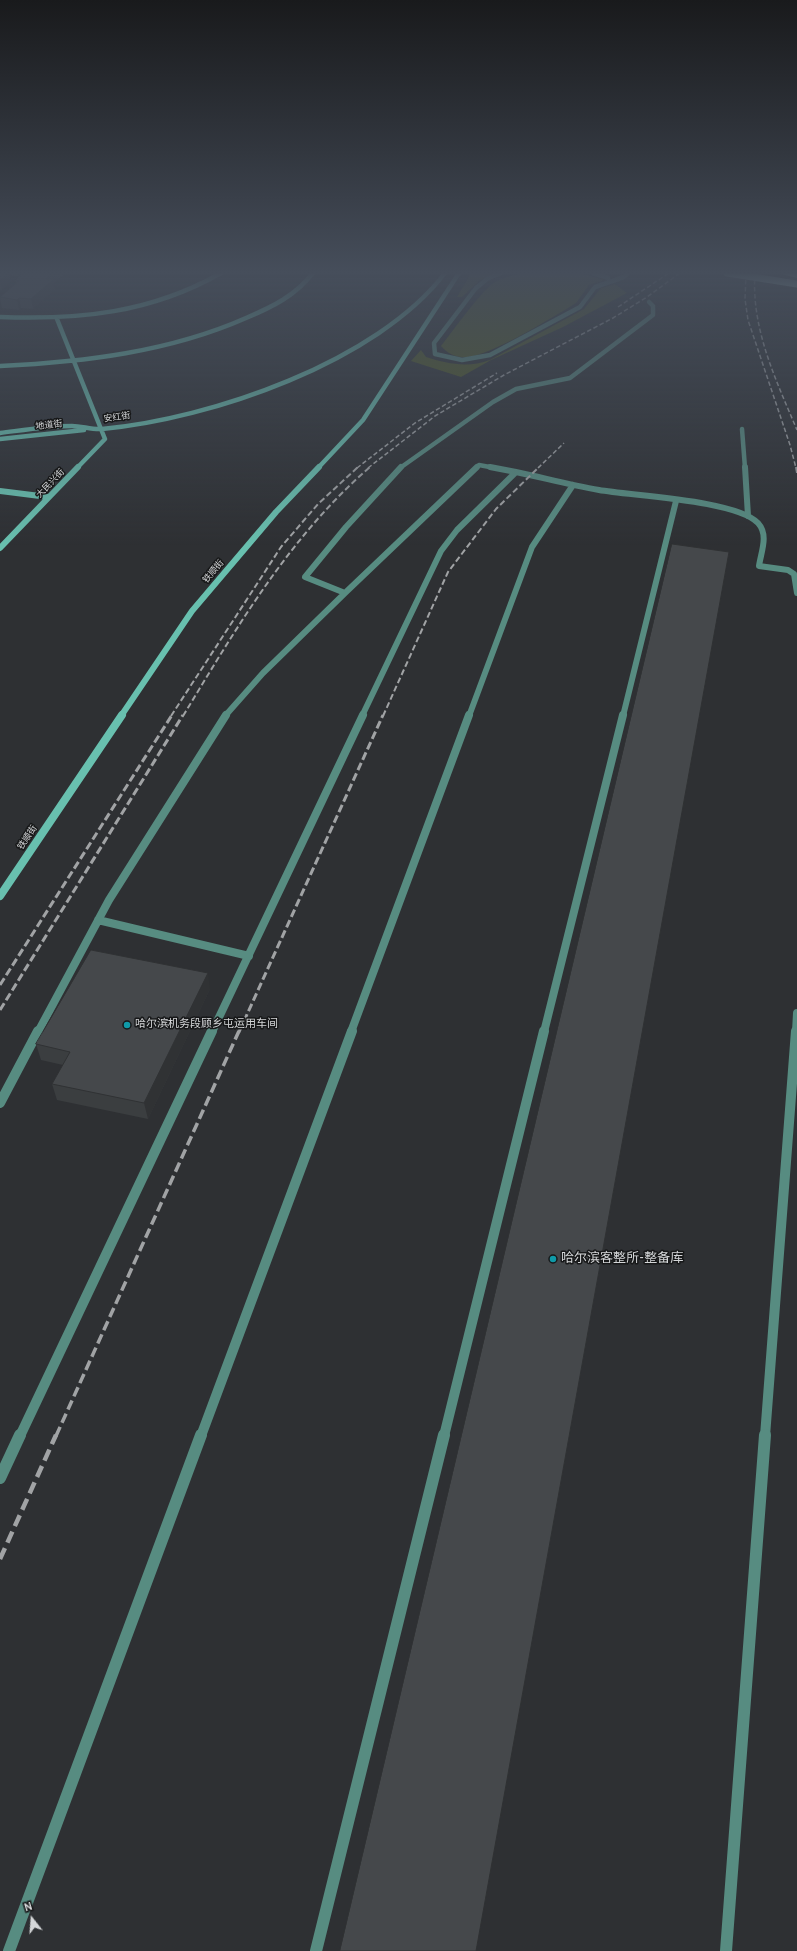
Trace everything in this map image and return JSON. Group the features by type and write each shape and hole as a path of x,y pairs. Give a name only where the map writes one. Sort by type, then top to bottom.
{"main road":[{"path":"0,366 24,364"},
{"path":"76,364 100,429"},
{"name":"安红街","path":"0,433 71,426 100,429 179,415 222,404 284,383 326,364"},
{"name":"铁顺街","path":"0,896 192,611 276,512 363,420 399,364"},
{"name":"地道街","path":"0,439 100,429"},
{"name":"大民兴街","path":"0,548 106,439 100,429"},
{"path":"0,491 48,498"}],"lane":[{"path":"345,593 305,577 346,527 401,467 493,402 516,389 534,384 570,378 588,364"},
{"path":"742,429 748,516"},
{"path":"0,1103 113,893 225,716 263,673 479,465 573,485 718,506 734,510 748,516 759,524 764,535 759,566 788,570 794,574 797,593"},
{"path":"0,1478 441,551 458,530 516,472"},
{"path":"9,1951 532,547 573,485"},
{"path":"316,1951 676,501"},
{"path":"98,920 249,956"},
{"path":"726,1951 797,1014"}],"green space":[{"path":"421,364 484,364 461,377"}],"building":[{"name":"哈尔滨客整所-整备库","path":"672,544 729,552 476,1951 340,1951"},
{"name":"哈尔滨机务段顾乡屯运用车间","path":"91,950 208,973 144,1103 52,1084 70,1052 36,1044"}],"railway":[{"path":"368,468 435,416 525,364"},
{"path":"763,364 790,445 796,468"},
{"path":"770,364 797,430"},
{"path":"357,468 415,423 497,373"},
{"path":"538,468 564,443"},
{"path":"171,716 281,547 318,504 358,467"},
{"path":"183,716 245,616 290,553 315,522 341,494 370,467"},
{"path":"383,716 448,572 496,509 539,467"},
{"path":"796,467 797,473"},
{"path":"0,985 172,715"},
{"path":"0,1010 183,715"},
{"path":"239,1032 383,715"},
{"path":"56,1436 239,1031"},
{"path":"0,1559 56,1435"}],"place":[{"name":"哈尔滨机务段顾乡屯运用车间","path":"127,1025"},
{"name":"哈尔滨客整所-整备库","path":"553,1259"}]}
